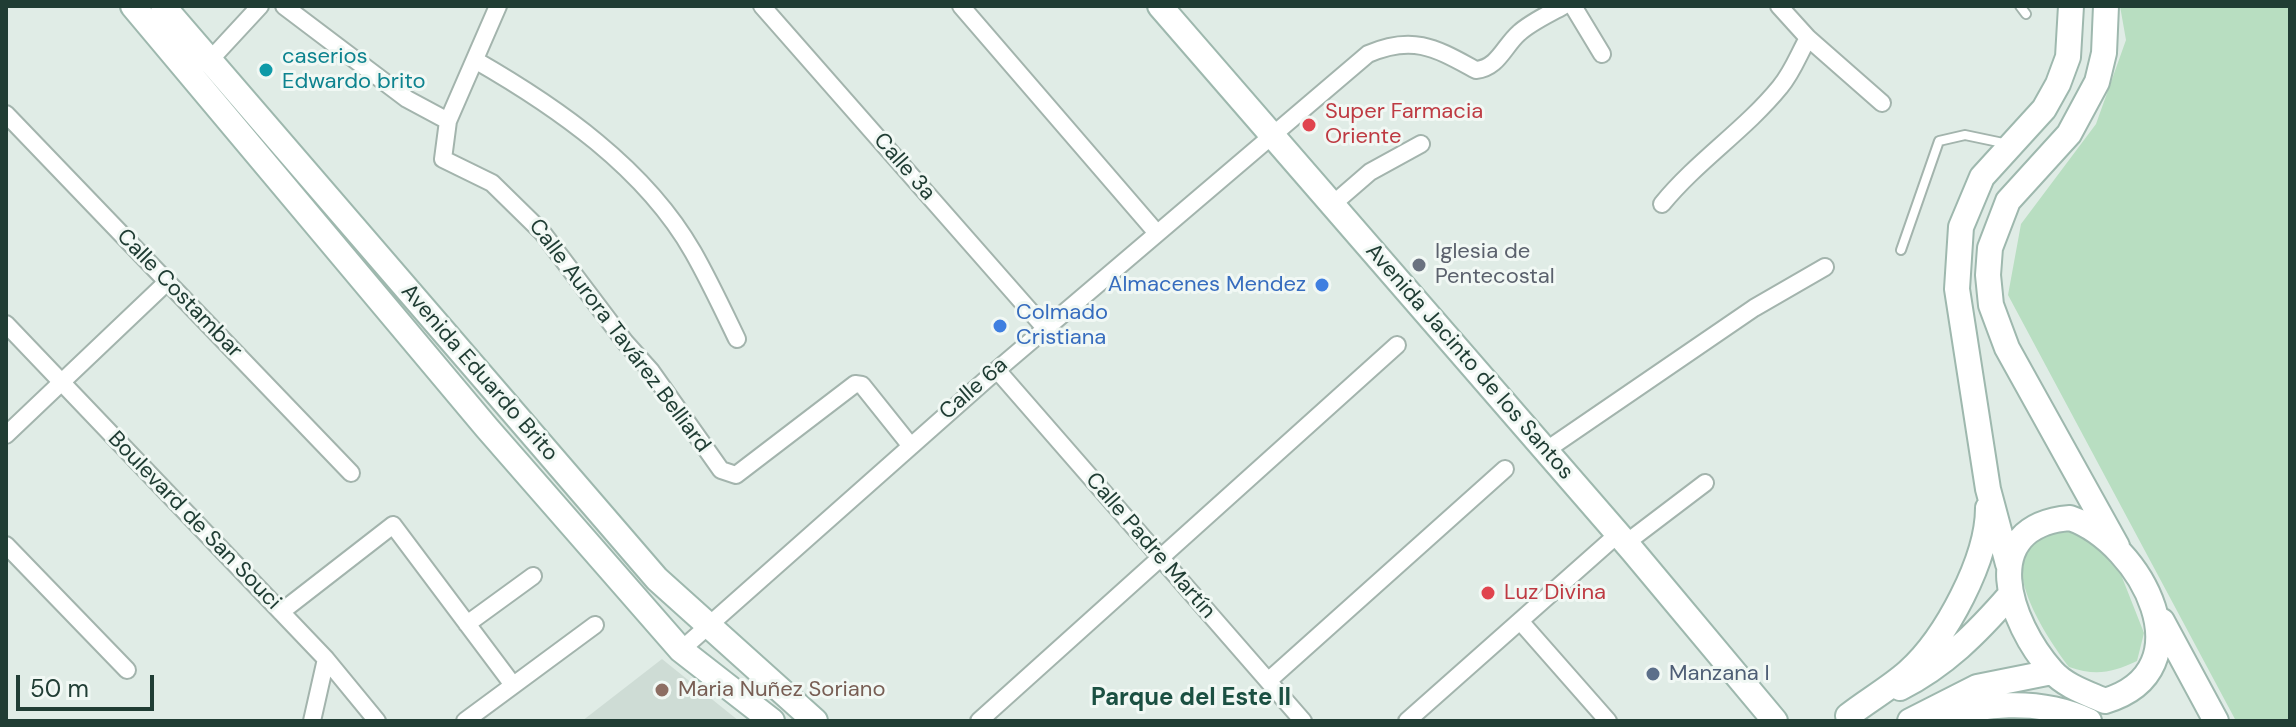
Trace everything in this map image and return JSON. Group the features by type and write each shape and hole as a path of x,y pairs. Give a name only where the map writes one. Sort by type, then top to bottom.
{"street":[{"name":"Avenida Eduardo Brito","path":"133,6 477,416 681,650 772,721"},
{"name":"Avenida Eduardo Brito","path":"163,6 657,579 815,721"},
{"path":"210,60 260,6"},
{"path":"284,6 407,99 448,121"},
{"name":"Calle Aurora Tavárez Belliard","path":"498,6 448,121 443,159 492,183 542,232 625,342 651,371 727,475 736,475 855,384 862,385 910,445"},
{"name":"Calle 3a","path":"762,6 1045,328"},
{"path":"961,6 1156,232"},
{"name":"Avenida Jacinto de los Santos","path":"1160,6 1622,538 1775,721"},
{"name":"Calle 6a","path":"681,650 910,445 1368,54 1381,49 1428,44 1476,70 1484,69 1493,64 1519,32 1563,6"},
{"path":"1573,6 1602,54"},
{"path":"1779,6 1808,38 1882,103"},
{"path":"2071,6 2068,57 2058,84 2044,109 1982,177 1961,227 1957,289 1988,489 2008,564 2010,595 2027,634 2052,672 2081,691 2105,701 2123,695 2143,682 2153,666 2160,643 2150,598"},
{"path":"2106,6 2104,53 2097,82 2069,134 2008,201 1990,248 1988,275 1991,305 2002,338 2216,721"},
{"path":"1662,204 1685,175 1712,156 1782,86 1808,38"},
{"path":"475,60 525,89 607,152 658,205 692,250 737,339"},
{"name":"Calle Costambar","path":"6,114 351,473"},
{"path":"1333,204 1385,162 1421,144"},
{"path":"1545,451 1754,308 1825,267"},
{"path":"6,435 167,282"},
{"name":"Boulevard de San Souci","path":"6,324 326,659 377,721"},
{"path":"979,721 1397,345"},
{"name":"Calle Padre Martín","path":"997,370 1303,721"},
{"path":"1268,681 1505,469"},
{"path":"1407,721 1520,621 1622,538 1705,483"},
{"path":"1842,718 1910,671 1954,611 1979,563 1988,526 1988,489"},
{"path":"2008,564 2017,541 2048,520 2070,518 2089,525 2117,546"},
{"path":"281,612 393,525 513,685"},
{"path":"6,545 127,670"},
{"path":"467,624 533,576"},
{"path":"1842,718 1932,672 1975,635 2010,595"},
{"path":"1520,621 1608,721"},
{"path":"465,721 595,625"},
{"path":"312,721 326,659"},
{"path":"1910,721 1977,687 2052,672"},
{"path":"2081,691 2106,721"},
{"path":"1928,721 1983,706 2048,707 2089,721"}],"lane":[{"path":"1901,250 1939,141 1965,135 2009,144"}],"shaded area":[{"name":"Maria Nuñez Soriano","path":"662,659 739,721 582,721"}],"green space":[{"path":"2120,6 2290,6 2290,721 2236,721 2008,295 2021,224 2096,124 2126,40"},
{"path":"2083,529 2118,567 2144,633 2137,661 2111,671 2087,672 2069,667 2038,619 2023,578 2022,559 2029,544 2045,533"}],"place":[{"name":"caserios Edwardo brito","path":"266,70"},
{"name":"Super Farmacia Oriente","path":"1309,125"},
{"name":"Iglesia de Pentecostal","path":"1419,265"},
{"name":"Almacenes Mendez","path":"1322,285"},
{"name":"Colmado Cristiana","path":"1000,326"},
{"name":"Luz Divina","path":"1488,593"},
{"name":"Manzana I","path":"1653,674"},
{"name":"Maria Nuñez Soriano","path":"662,690"}],"district":[{"name":"Parque del Este II","path":"1191,699"}]}
